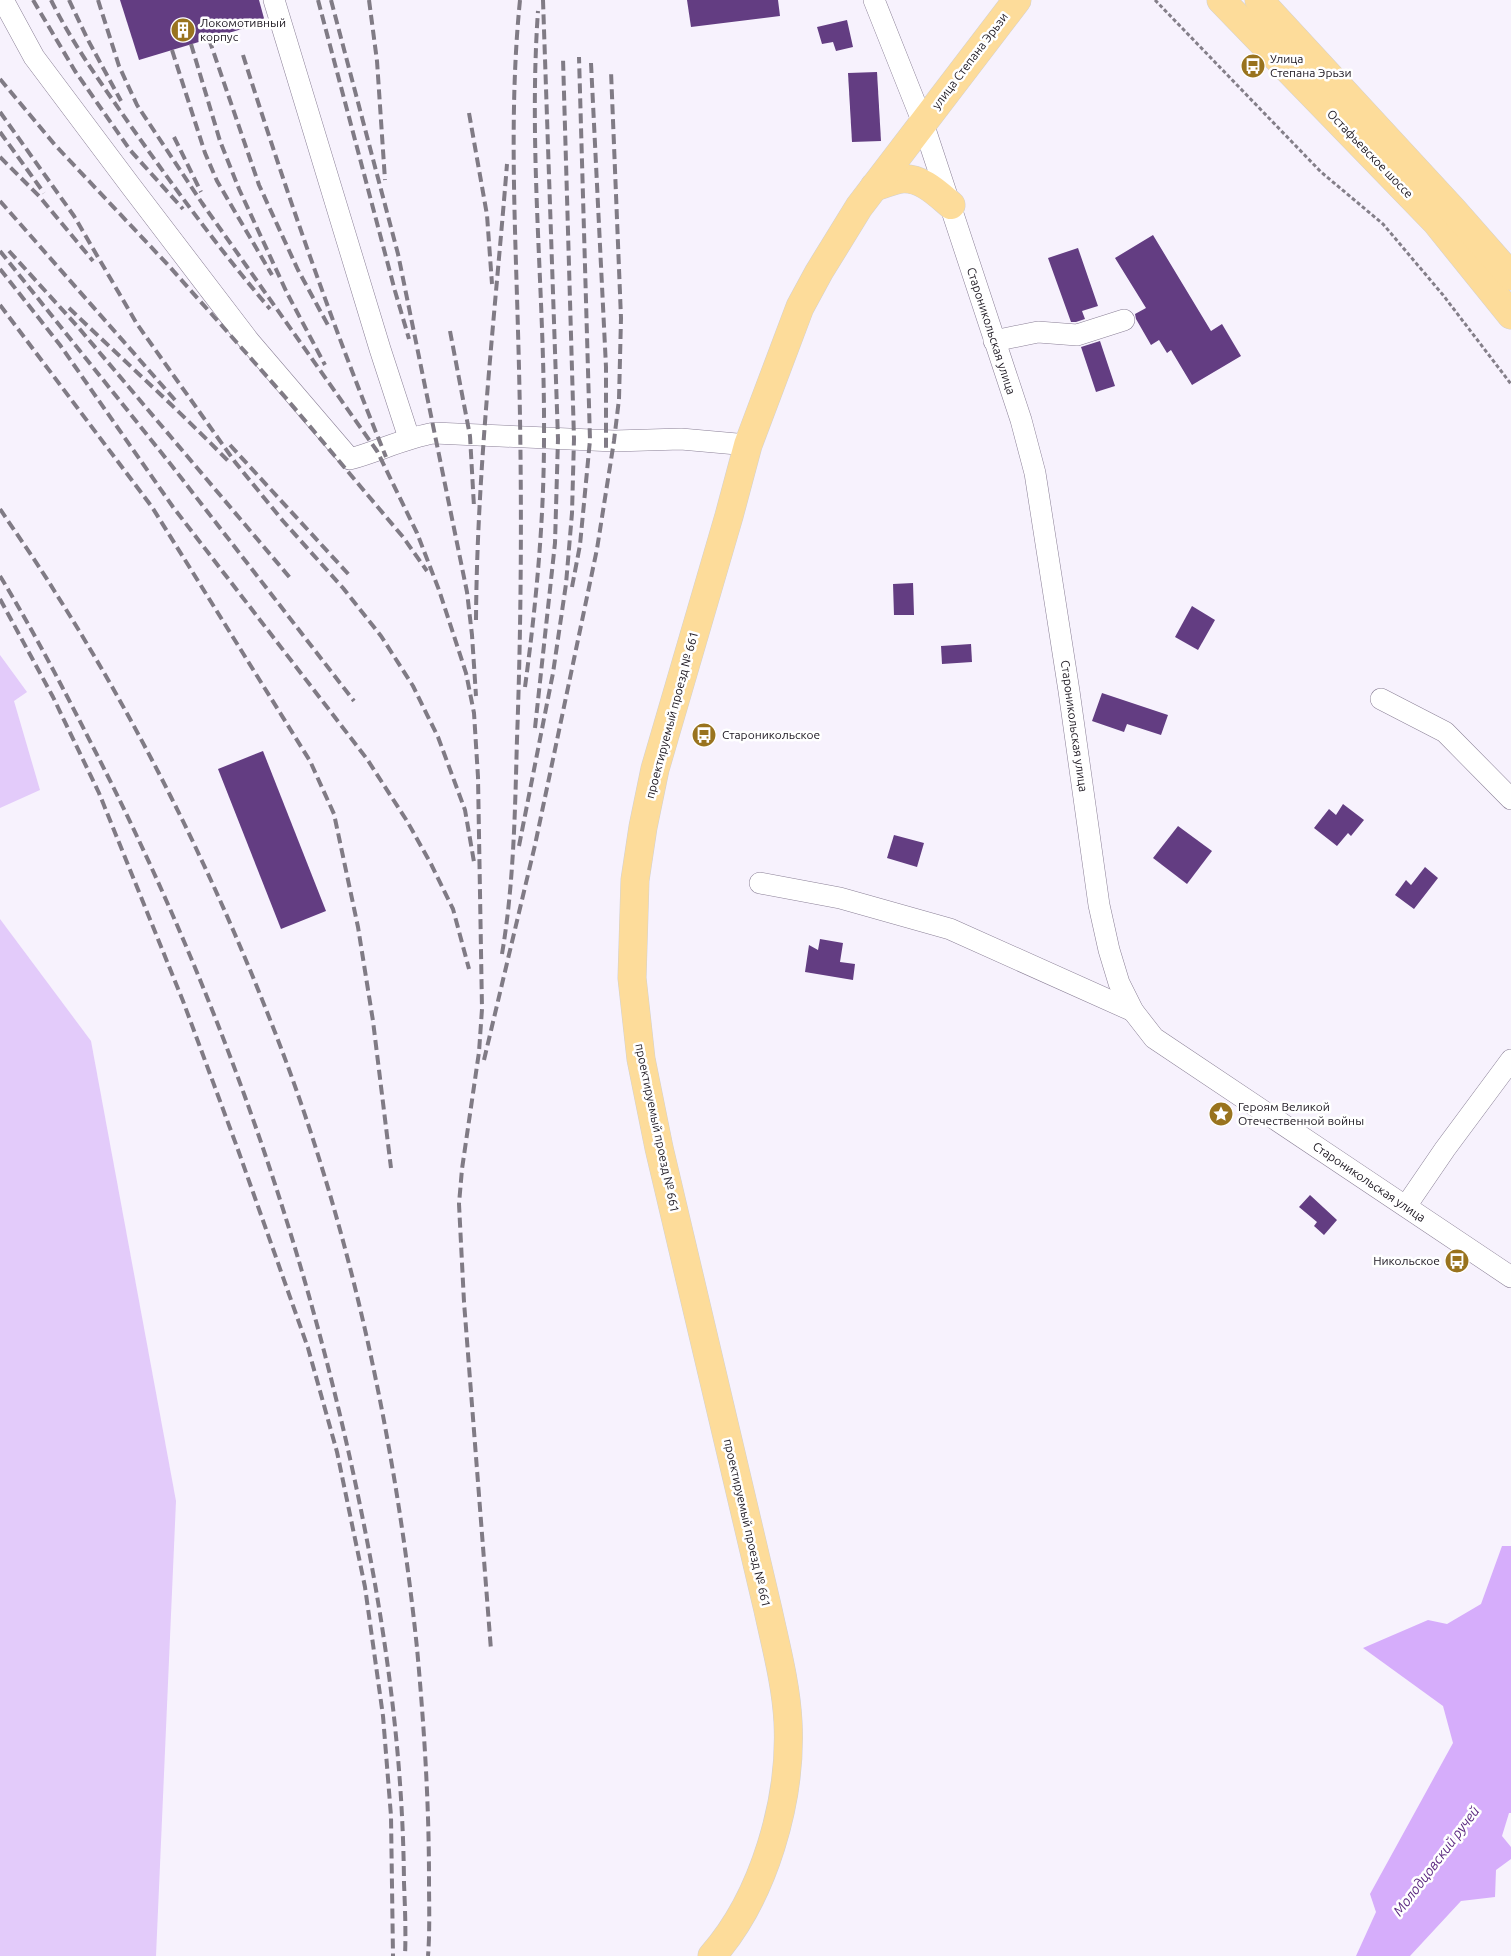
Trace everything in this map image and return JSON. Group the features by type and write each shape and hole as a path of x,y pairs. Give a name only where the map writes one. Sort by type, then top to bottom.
{"main road":[{"name":"улица Степана Эрьзи","path":"923,123 1017,0"},
{"name":"Остафьевское шоссе","path":"1221,0 1436,222 1511,314"},
{"name":"Остафьевское шоссе","path":"1259,0 1453,210 1511,276"},
{"name":"проектируемый проезд № 661","path":"712,1956 752,1894 774,1833 786,1780 788,1722 783,1681 770,1619 659,1148 641,1059 632,978 635,880 643,827 655,769 748,445 800,306 859,207 923,123"},
{"path":"874,187 902,179 913,180 926,185 951,205"}],"street":[{"path":"3,0 34,57 130,185 249,341 350,459 383,449 409,438 434,433 614,441 681,438 748,445"},
{"path":"274,0 380,350 409,438"},
{"name":"Староникольская улица","path":"874,0 923,123 951,205 1021,420 1035,473 1069,691 1099,905 1119,983 1133,1011 1154,1038 1511,1277"},
{"path":"994,341 1038,332 1077,335 1124,320"},
{"path":"1381,699 1445,732 1511,799"},
{"path":"760,882 840,898 950,929 1133,1011"},
{"path":"1406,1206 1445,1149 1511,1060"}],"path":[{"path":"1155,0 1320,172 1383,224 1443,295 1511,384"}],"shaded area":[{"path":"0,655 27,692 14,701 40,790 0,808"},
{"path":"0,919 91,1041 176,1501 156,1956 0,1956"}],"water":[{"name":"Молодцовский ручей","path":"1502,1546 1511,1546 1511,1813 1509,1813 1502,1836 1511,1847 1511,1859 1496,1870 1495,1897 1461,1901 1410,1956 1356,1956 1376,1912 1370,1894 1453,1743 1443,1706 1363,1648 1428,1620 1447,1624 1481,1604"}],"building":[{"name":"Локомотивный корпус","path":"120,0 259,0 265,22 139,60"},
{"path":"687,0 778,0 780,16 691,27"},
{"path":"847,20 853,47 836,51 833,42 822,44 817,27"},
{"path":"877,72 881,141 852,142 848,73"},
{"path":"1153,235 1211,331 1222,324 1241,356 1192,385 1171,350 1167,353 1159,340 1151,345 1135,314 1146,308 1115,258"},
{"path":"1078,248 1098,306 1082,311 1085,319 1071,322 1048,258"},
{"path":"1100,341 1115,386 1096,392 1081,347"},
{"path":"913,583 914,615 894,615 893,584"},
{"path":"1192,606 1215,620 1198,650 1175,637"},
{"path":"971,644 972,662 942,664 941,646"},
{"path":"1102,693 1168,715 1161,735 1127,724 1124,732 1092,721"},
{"path":"263,751 326,911 281,929 218,769"},
{"path":"1343,804 1364,820 1351,836 1348,833 1337,846 1314,828 1329,809 1336,815"},
{"path":"1178,826 1212,851 1187,884 1153,858"},
{"path":"894,835 924,843 917,867 887,858"},
{"path":"1425,867 1438,878 1414,909 1395,895 1406,880 1411,885"},
{"path":"820,939 843,943 840,962 855,964 853,980 805,972 809,945 818,950"},
{"path":"1310,1195 1337,1220 1324,1235 1314,1226 1317,1222 1299,1207"}],"railway":[{"path":"33,0 75,71 130,150 183,209"},
{"path":"51,0 87,62 145,146 215,240 270,309"},
{"path":"69,0 121,101"},
{"path":"98,0 119,66 137,105 202,203 377,451 417,533 439,590 466,673 474,713 478,777 482,1009 479,1052 462,1169 459,1204 464,1302 491,1650"},
{"path":"318,0 409,339"},
{"path":"331,0 398,254 467,592 476,696"},
{"path":"369,0 377,61 385,180"},
{"path":"502,954 513,846 520,637 520,433 514,206 515,83 520,0"},
{"path":"535,728 555,543 558,439 543,0"},
{"path":"525,687 539,563 544,469 544,384 535,118 535,64 538,11"},
{"path":"209,39 259,185 298,270 329,327"},
{"path":"191,44 220,141 239,189 287,293 325,365"},
{"path":"172,50 205,153 217,181 272,275"},
{"path":"243,55 310,258 386,457"},
{"path":"572,587 580,545 590,440 579,57"},
{"path":"519,846 553,673 566,584 572,513 574,439 563,58"},
{"path":"591,63 606,367 606,452"},
{"path":"484,1060 535,845 597,549 614,441 619,399 621,318 611,71"},
{"path":"0,79 55,145 169,266 286,398 403,537 427,571"},
{"path":"0,112 74,216 137,324 235,462 283,521 343,588 381,636 413,686 438,737 465,810 474,862"},
{"path":"469,113 487,215 492,284"},
{"path":"0,132 44,193"},
{"path":"174,137 201,192"},
{"path":"0,157 39,196 93,261"},
{"path":"476,620 483,449 507,164"},
{"path":"0,201 175,400"},
{"path":"0,251 172,466 354,701"},
{"path":"9,251 78,327 291,579"},
{"path":"0,269 60,345 173,507 367,759 407,821 453,909 469,969"},
{"path":"0,305 152,507 310,761 334,814 358,927 373,1021 391,1168"},
{"path":"69,308 231,464"},
{"path":"450,331 470,436 474,507"},
{"path":"230,445 351,577"},
{"path":"0,509 42,571 88,646 151,757 180,814 258,989 307,1120 330,1194 350,1268 384,1419 408,1572 417,1648 426,1764 429,1850 428,1956"},
{"path":"0,576 36,638 91,743 137,836 179,930 218,1025 254,1122 286,1220 315,1319 341,1419 372,1565 392,1700 401,1791 405,1956"},
{"path":"0,599 53,697 99,793 183,1001 308,1348 337,1452 365,1587 383,1716 391,1816 393,1956"}],"place":[{"name":"Локомотивный корпус","path":"183,30"},
{"name":"Улица Степана Эрьзи","path":"1253,66"},
{"name":"Староникольское","path":"704,735"},
{"name":"Героям Великой Отечественной войны","path":"1221,1114"},
{"name":"Никольское","path":"1457,1261"}]}
